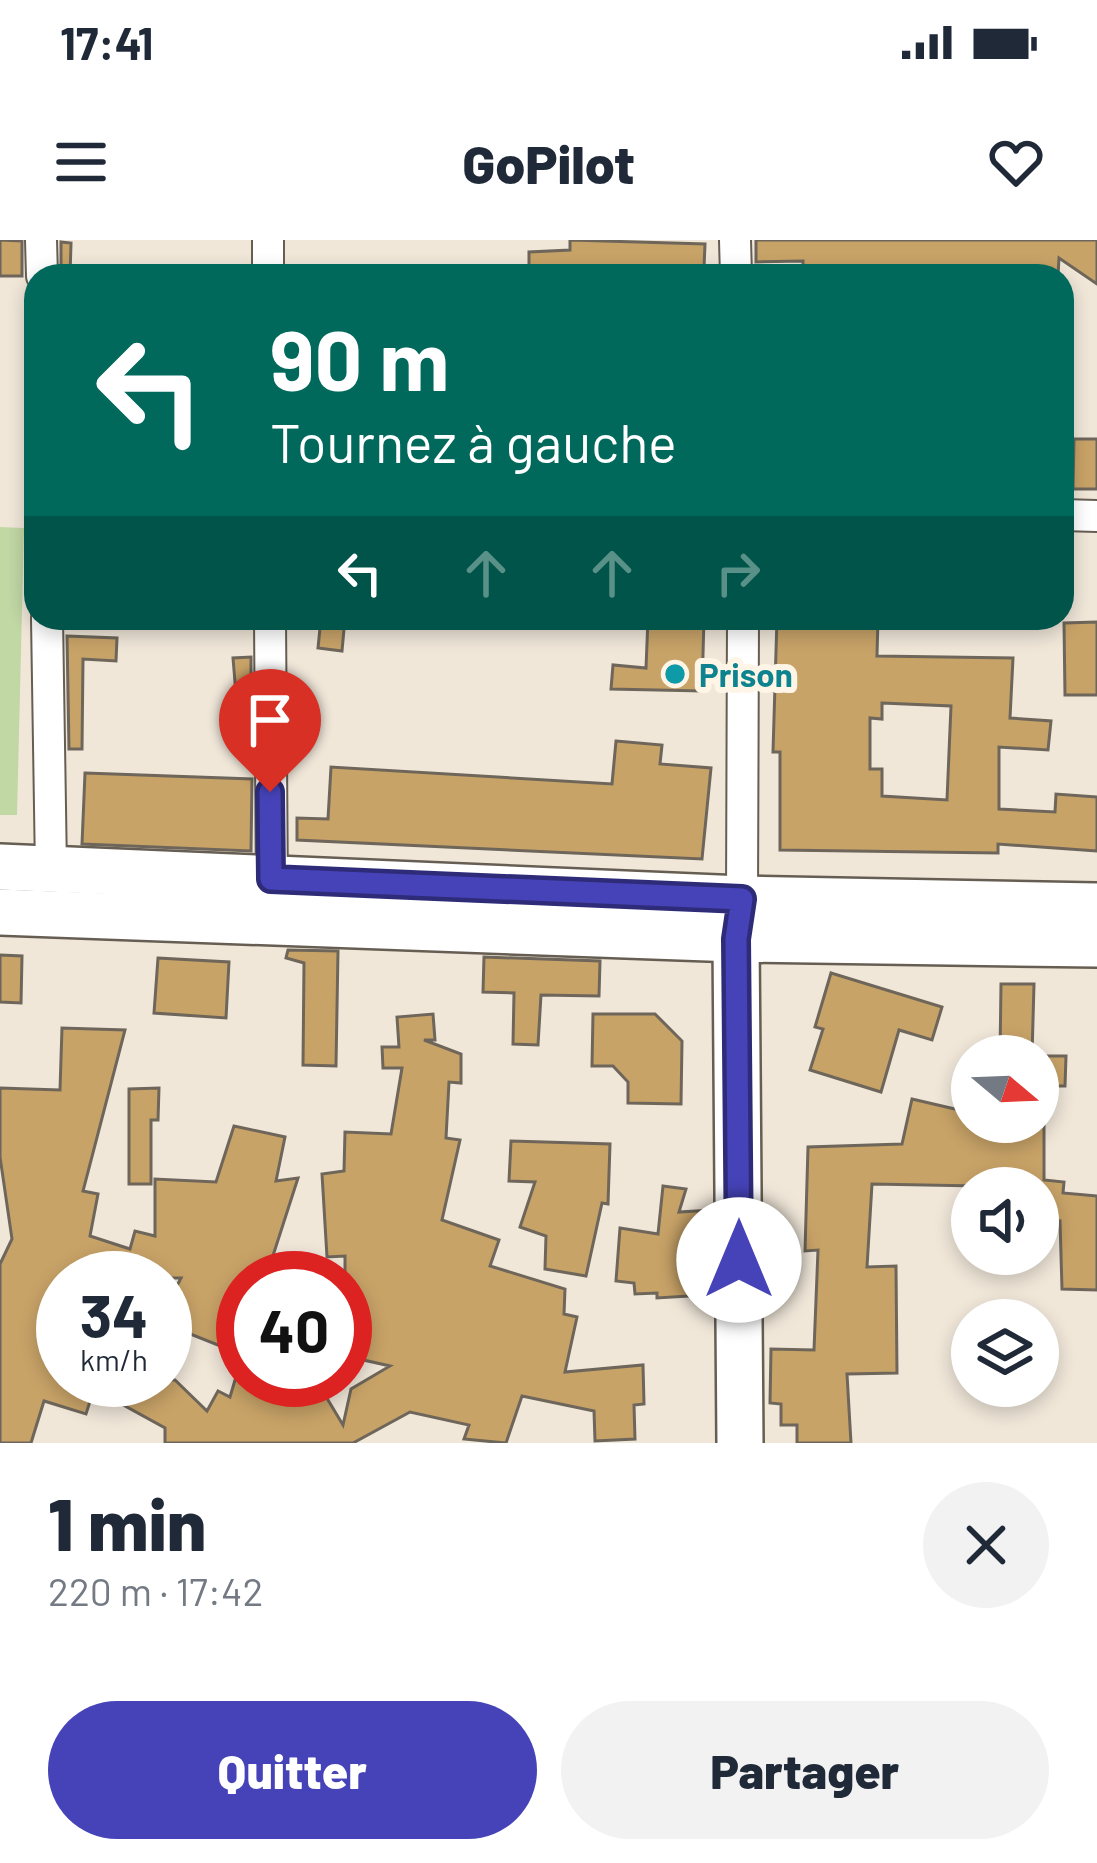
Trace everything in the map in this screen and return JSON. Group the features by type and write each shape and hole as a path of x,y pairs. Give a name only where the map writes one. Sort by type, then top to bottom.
{"main road":[{"path":"0,868 51,870 272,900"},
{"path":"0,912 272,900 739,919 1097,944"},
{"path":"739,919 1097,906"},
{"path":"739,919 740,1443"}],"street":[{"path":"47,630 51,870"},
{"path":"270,630 272,900"},
{"path":"739,919 743,630"}],"green space":[{"path":"0,527 24,528 17,815 0,815"}],"building":[{"path":"0,240 22,241 22,276 0,276"},
{"path":"570,240 705,244 704,264 529,264 529,252 570,250"},
{"path":"756,240 1097,240 1097,284 1059,258 1059,264 756,262"},
{"path":"61,242 71,243 70,264 61,264"},
{"path":"1074,439 1097,439 1097,489 1074,489"},
{"path":"1097,622 1097,695 1065,695 1064,630 1074,630 1074,623"},
{"path":"320,630 344,630 342,651 318,648"},
{"path":"648,630 704,630 702,691 611,689 613,665 646,668"},
{"path":"777,630 878,630 877,656 1013,658 1010,718 1051,721 1048,750 999,747 999,809 1055,812 1056,794 1097,797 1097,851 998,844 998,853 780,850 780,752 773,752","holes":["882,703 951,706 947,800 882,796 882,769 870,769 870,718 882,719"]},
{"path":"67,636 117,638 116,661 83,659 82,749 69,749"},
{"path":"251,657 251,717 238,718 233,658"},
{"path":"616,741 662,745 660,764 711,768 702,859 297,840 297,818 328,819 331,767 612,784"},
{"path":"85,773 252,779 251,851 82,844"},
{"path":"288,950 338,951 336,1066 303,1065 304,963 286,958"},
{"path":"0,955 22,956 21,1003 0,1002"},
{"path":"484,957 600,961 599,996 541,995 538,1045 513,1044 514,993 483,992"},
{"path":"158,958 229,962 226,1018 154,1013"},
{"path":"831,973 942,1007 932,1040 899,1030 881,1092 810,1070 823,1029 815,1027"},
{"path":"1001,984 1034,984 1033,1035 1000,1035"},
{"path":"433,1014 435,1040 424,1040 461,1054 461,1083 449,1082 446,1138 460,1140 442,1220 499,1240 490,1266 565,1289 564,1314 577,1317 565,1372 643,1365 644,1404 634,1405 635,1439 595,1441 594,1411 522,1396 506,1443 464,1439 469,1425 410,1412 353,1443 165,1443 165,1428 127,1407 192,1407 192,1396 207,1411 216,1395 216,1407 332,1407 343,1425 347,1407 372,1407 372,1377 390,1366 372,1362 372,1251 327,1251 322,1174 344,1171 345,1132 391,1134 402,1068 383,1068 382,1047 399,1047 397,1017"},
{"path":"593,1014 655,1014 682,1041 681,1104 628,1103 628,1082 613,1066 592,1066"},
{"path":"62,1028 125,1030 83,1191 98,1194 90,1236 130,1249 135,1231 155,1236 155,1179 216,1182 234,1126 285,1137 276,1181 298,1178 275,1251 216,1251 216,1344 192,1335 192,1251 36,1251 36,1407 42,1407 31,1443 0,1443 0,1264 12,1239 0,1157 0,1088 60,1090"},
{"path":"1059,1056 1066,1056 1065,1086 1059,1086"},
{"path":"159,1088 158,1120 151,1120 151,1184 129,1184 129,1089"},
{"path":"912,1099 951,1108 951,1143 1044,1143 1044,1167 951,1167 951,1185 872,1184 867,1267 896,1266 897,1373 847,1374 851,1443 797,1443 797,1425 781,1425 781,1404 770,1403 771,1349 814,1350 818,1250 805,1251 808,1147 902,1144"},
{"path":"511,1141 610,1144 608,1204 602,1203 586,1276 545,1269 546,1236 520,1227 535,1182 509,1181"},
{"path":"1059,1182 1064,1182 1063,1193 1097,1196 1097,1290 1062,1289"},
{"path":"663,1186 686,1189 679,1212 711,1210 705,1295 657,1298 657,1293 635,1294 634,1283 616,1281 620,1228 658,1234"}],"place":[{"name":"Prison","path":"675,674"}],"route":[{"path":"270,792 271,879 742,899 736,939 739,1260"}]}
